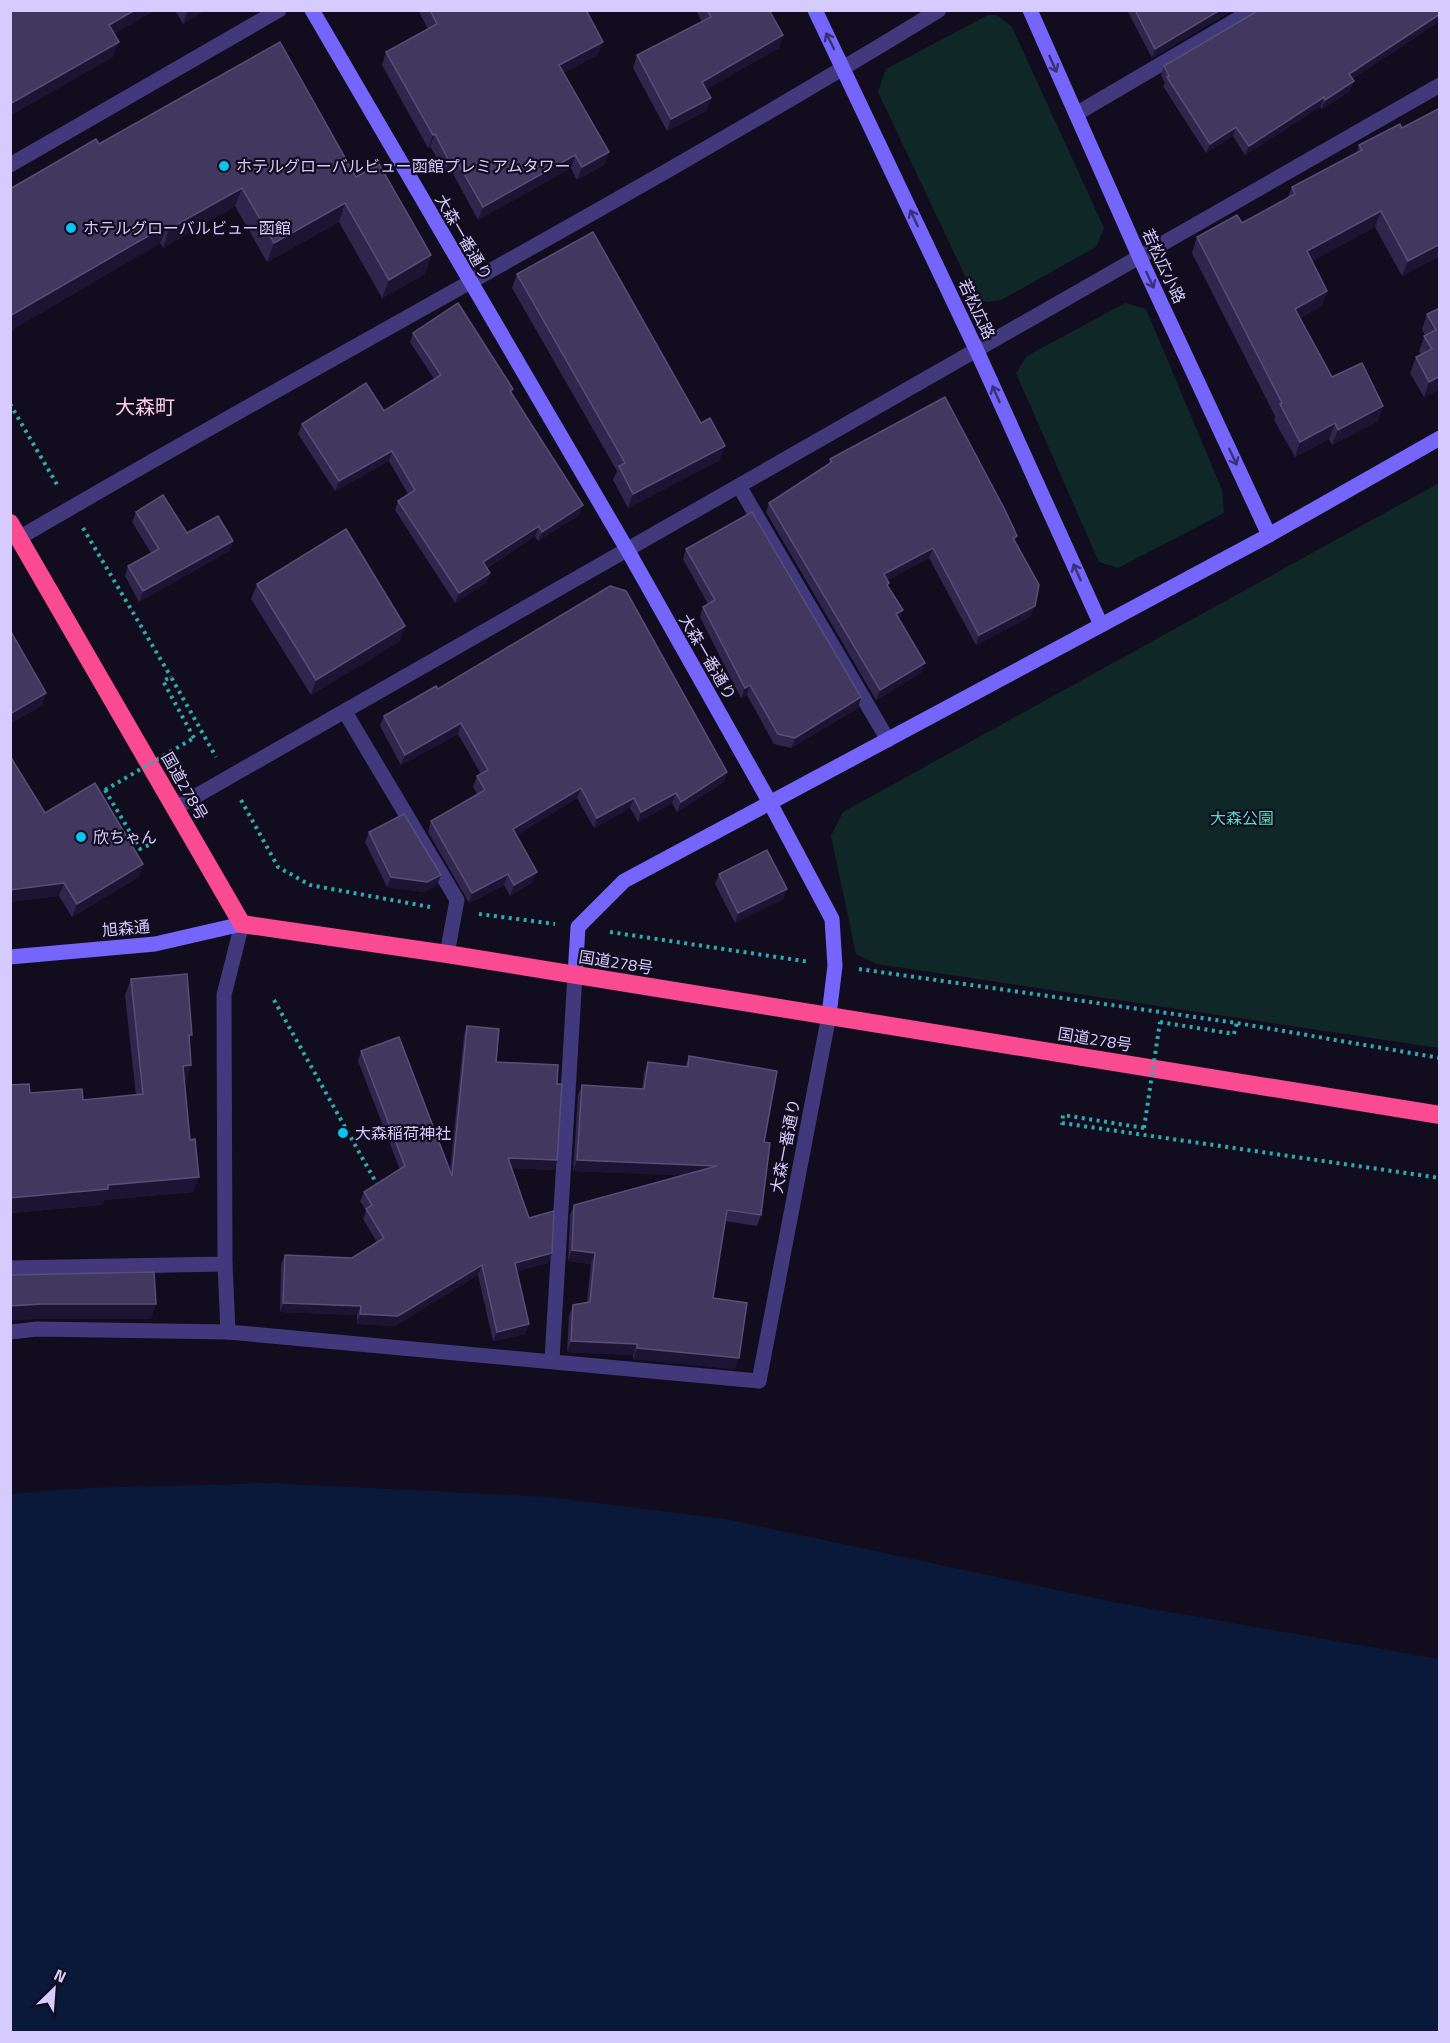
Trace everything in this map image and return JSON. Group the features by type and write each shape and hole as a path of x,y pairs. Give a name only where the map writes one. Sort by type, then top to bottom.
{"highway":[{"name":"国道278号","path":"13,535 176,808 242,924 447,954 1440,1115"}],"street":[{"path":"10,165 279,10"},
{"name":"大森一番通り","path":"312,10 627,551 769,801 832,919 835,966 829,1015 759,1381 552,1360"},
{"name":"若松広路","path":"815,10 976,349 1101,625"},
{"path":"13,535 71,508 844,69 939,10"},
{"name":"若松広小路","path":"1030,10 1139,256 1269,535"},
{"path":"1076,114 1253,10"},
{"path":"176,808 1440,85"},
{"path":"10,1332 37,1329 228,1332 552,1360 578,927 624,881 769,801 888,740 1269,535 1440,438"},
{"path":"739,486 888,740"},
{"path":"345,712 457,900 447,954"},
{"path":"228,1332 225,1264 224,995 242,924"},
{"name":"旭森通","path":"10,957 155,944 242,924"},
{"path":"10,1268 225,1264"}],"path":[{"path":"10,404 171,677 278,867 310,885 455,911 1237,1023 1440,1058"},
{"path":"149,845 140,849 105,790 194,738 163,681 171,677"},
{"path":"274,1000 380,1189"},
{"path":"1237,1023 1234,1034 1160,1022 1144,1128 1063,1114 1062,1123 1440,1178"}],"green space":[{"path":"988,15 997,15 1012,27 1104,228 1096,247 1001,300 987,302 975,297 878,92 886,69"},
{"path":"1125,303 1146,309 1222,490 1224,513 1118,568 1099,562 1016,373 1027,356"},
{"name":"大森公園","path":"1439,483 1439,1048 877,964 856,954 831,836 843,812"}],"water":[{"path":"270,1483 548,1497 726,1519 1118,1603 1439,1659 1439,2032 11,2032 11,1494 87,1488"}],"building":[{"path":"10,10 135,10 109,25 119,42 10,104"},
{"path":"430,10 586,10 603,42 559,65 609,152 582,167 575,155 483,207 455,158 449,161 386,52 437,24"},
{"path":"707,10 769,10 783,35 702,82 711,98 671,119 637,55 711,17"},
{"path":"1135,10 1220,10 1155,49"},
{"path":"1259,10 1440,10 1440,14 1349,74 1354,81 1325,100 1324,97 1249,146 1236,127 1210,144 1167,77 1169,76 1164,66"},
{"path":"280,42 356,177 379,164 431,255 389,280 345,203 274,243 242,188 169,229 167,225 10,316 10,189 96,139 99,144"},
{"path":"1440,108 1440,244 1408,261 1381,211 1307,251 1327,291 1295,309 1332,377 1362,363 1383,406 1338,430 1335,423 1300,442 1197,237 1237,215 1242,223 1295,194 1292,187 1362,150 1359,145 1400,124 1402,128"},
{"path":"593,232 701,423 710,418 725,446 633,494 619,466 625,463 517,274"},
{"path":"458,303 513,389 510,391 583,505 542,532 539,526 483,562 490,573 459,593 398,501 415,490 392,451 339,481 302,424 366,383 384,411 441,375 413,333"},
{"path":"1440,308 1440,376 1429,382 1416,357 1432,349 1424,336 1436,330 1427,314"},
{"path":"945,397 1005,510 1017,536 1013,538 1039,585 1035,606 979,635 933,548 884,574 889,583 887,585 903,610 896,614 925,663 880,690 769,503 832,462 830,459"},
{"path":"163,495 187,533 218,516 233,541 143,591 128,566 159,549 136,512"},
{"path":"752,512 861,697 795,738 778,734 750,685 745,688 703,607 715,600 686,549"},
{"path":"346,529 405,626 316,680 257,584"},
{"path":"610,586 626,591 727,772 681,802 676,793 641,812 634,798 597,818 581,788 513,829 537,872 514,885 508,874 472,893 431,821 485,790 477,776 488,770 461,723 405,755 384,716 436,686 438,689"},
{"path":"10,630 46,693 10,714"},
{"path":"10,756 45,813 95,783 143,864 77,904 64,883 10,890"},
{"path":"404,814 441,875 427,882 391,877 369,832"},
{"path":"767,850 787,889 738,913 719,874"},
{"path":"187,974 192,1035 189,1035 191,1065 183,1066 190,1140 195,1139 199,1177 108,1185 108,1189 10,1198 10,1085 29,1084 30,1093 82,1089 83,1100 143,1094 131,979"},
{"path":"467,1026 499,1029 496,1062 558,1065 557,1084 562,1084 557,1160 508,1158 529,1218 554,1211 552,1253 515,1263 529,1324 497,1332 482,1265 398,1316 360,1314 361,1306 283,1303 285,1255 352,1258 384,1238 366,1209 372,1205 364,1192 405,1166 361,1051 399,1037 452,1176"},
{"path":"689,1056 777,1071 764,1142 770,1143 761,1215 727,1210 713,1298 747,1303 739,1358 637,1348 637,1344 571,1341 573,1305 590,1302 595,1253 572,1250 574,1205 717,1166 577,1160 582,1085 644,1089 648,1062 688,1067"},
{"path":"154,1272 156,1304 10,1306 10,1275"}],"place":[{"name":"ホテルグローバルビュー函館プレミアムタワー","path":"224,166"},
{"name":"ホテルグローバルビュー函館","path":"71,228"},
{"name":"欣ちゃん","path":"81,837"},
{"name":"大森稲荷神社","path":"343,1133"}],"district":[{"name":"大森町","path":"145,406"}]}
